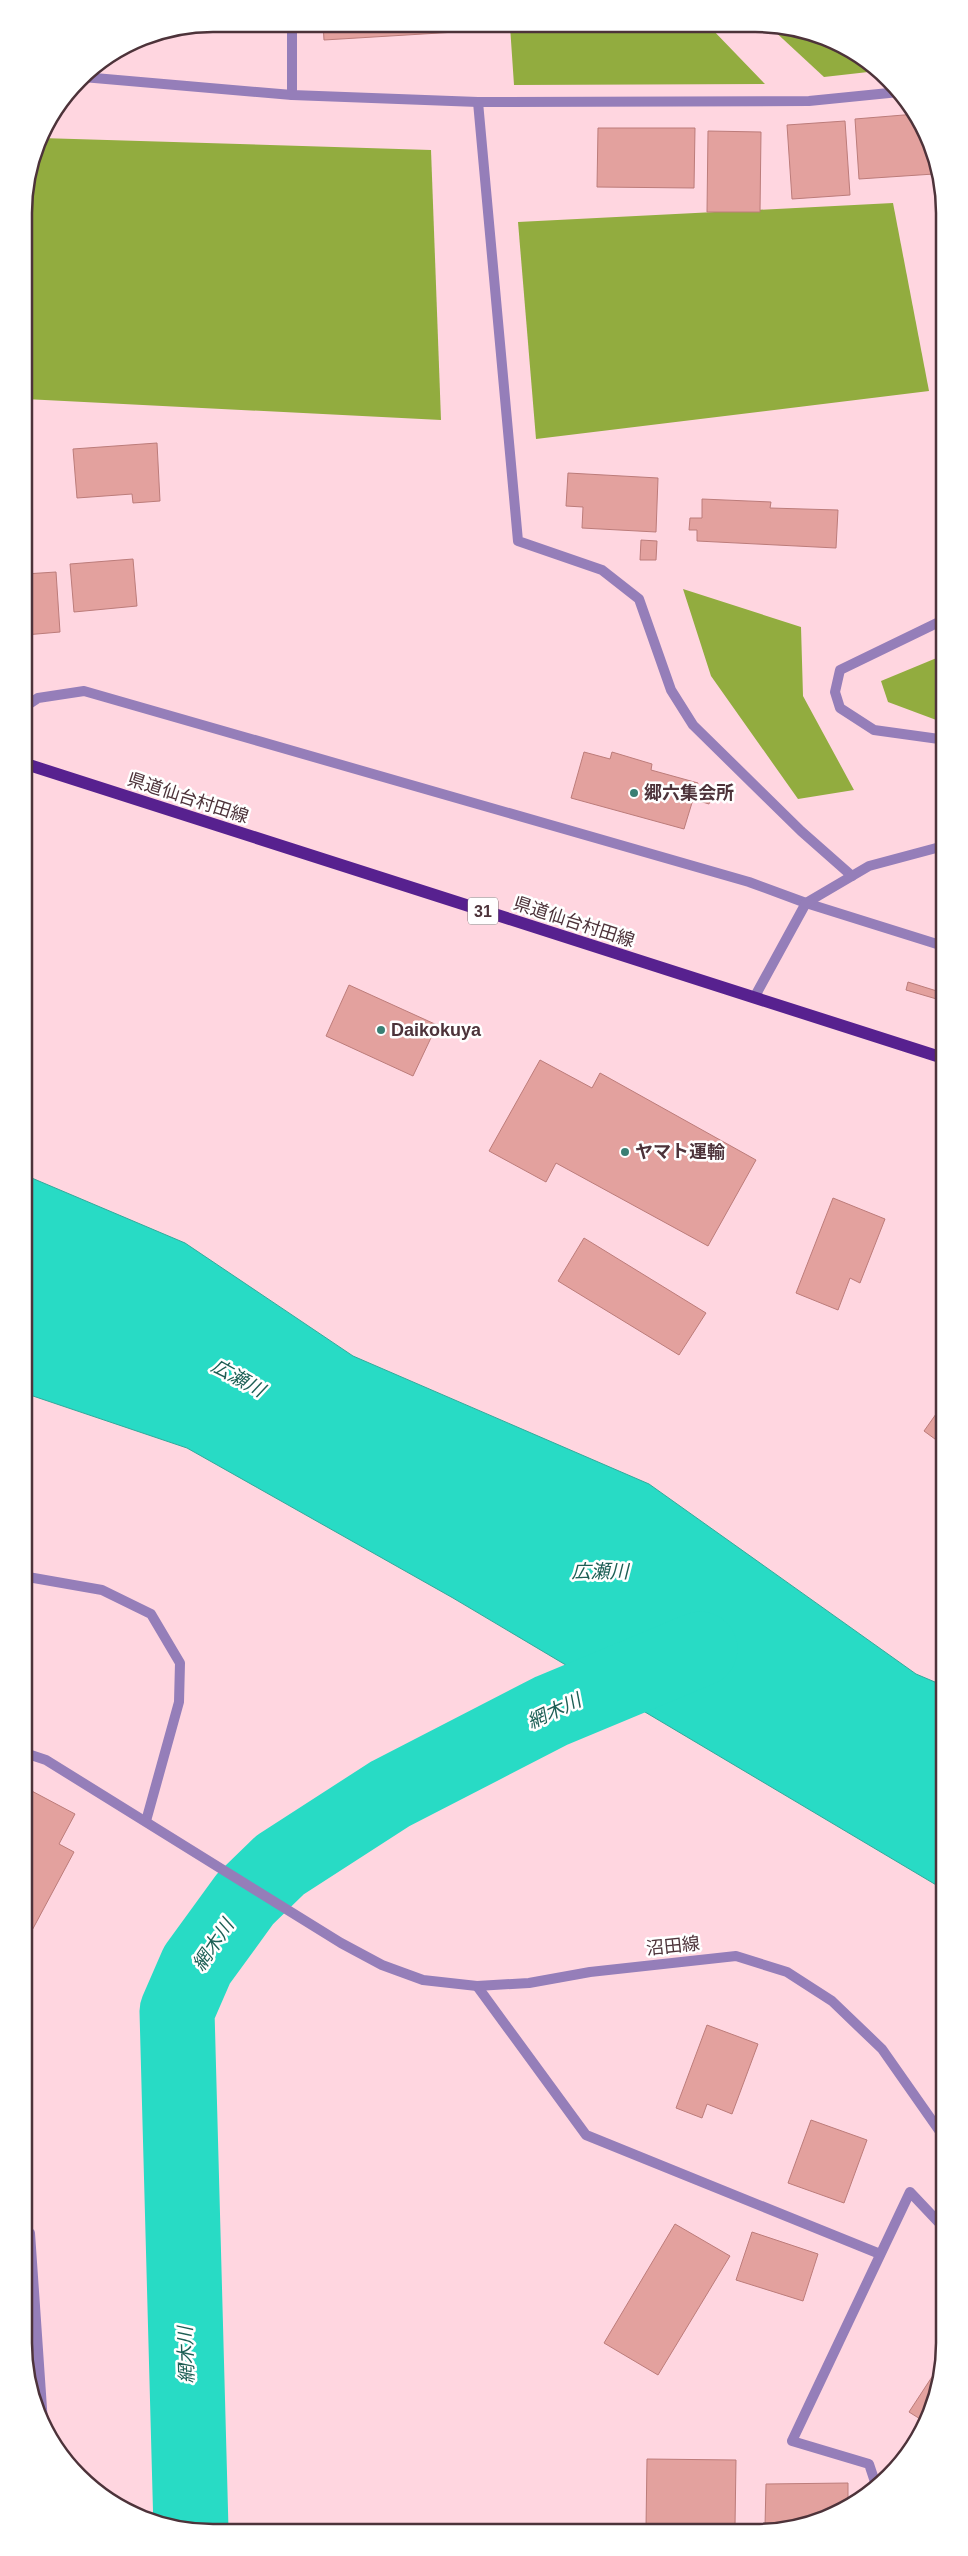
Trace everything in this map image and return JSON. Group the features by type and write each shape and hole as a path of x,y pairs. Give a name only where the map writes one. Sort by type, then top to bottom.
{"main road":[{"name":"県道仙台村田線","path":"32,766 936,1056"}],"street":[{"path":"292,32 292,95"},
{"path":"93,78 292,95 478,102 809,101 890,93"},
{"path":"478,102 518,541 602,570 639,600 671,690 694,725 801,832 852,876"},
{"path":"936,623 840,670 834,692 840,708 874,730 936,738"},
{"path":"32,702 38,698 84,691 749,882 806,903 936,944"},
{"path":"754,998 806,903 869,866 936,848"},
{"path":"32,1578 102,1590 150,1614 180,1663 179,1702 146,1821"},
{"name":"沼田線","path":"32,1755 46,1760 341,1943 382,1965 423,1980 478,1986 529,1983 590,1972 736,1956 787,1972 832,2002 882,2049 936,2126"},
{"path":"478,1986 586,2135 880,2254"},
{"path":"874,2479 869,2464 792,2441 910,2192 936,2220"},
{"path":"32,2263 41,2398"}],"shaded area":[{"path":"510,32 715,32 765,84 514,85"},
{"path":"778,34 824,46 868,72 824,77"},
{"path":"49,138 431,150 441,420 32,399 32,213 36,178"},
{"path":"893,203 929,391 536,439 518,222"},
{"path":"683,589 801,627 803,696 854,790 798,799 711,676"},
{"path":"936,658 936,720 888,702 881,681"}],"water":[{"name":"広瀬川","path":"32,1178 185,1243 353,1356 649,1484 916,1674 936,1682 936,1885 453,1598 187,1448 32,1396"}],"building":[{"path":"324,32 456,32 324,40"},
{"path":"906,115 922,144 931,174 859,179 855,119"},
{"path":"845,121 850,195 792,199 787,125"},
{"path":"598,128 695,128 694,188 597,187"},
{"path":"708,131 761,132 760,212 707,212"},
{"path":"157,443 160,501 133,503 132,494 77,498 73,449"},
{"path":"568,473 658,478 656,532 582,528 583,507 566,506"},
{"path":"702,499 771,502 770,508 838,510 836,548 697,541 697,530 689,530 690,518 702,518"},
{"path":"641,540 657,541 656,560 640,560"},
{"path":"133,559 137,606 74,612 70,564"},
{"path":"56,572 60,632 32,634 32,574"},
{"path":"584,752 610,759 612,752 652,764 651,770 698,783 684,829 571,798"},
{"path":"700,787 713,791 709,804 696,800"},
{"path":"908,982 936,991 936,999 906,990"},
{"name":"Daikokuya","path":"349,985 437,1025 413,1076 326,1036"},
{"path":"540,1060 592,1088 600,1073 756,1160 708,1246 556,1163 546,1182 489,1151"},
{"path":"833,1198 885,1219 860,1283 850,1278 838,1310 796,1293"},
{"path":"584,1238 706,1313 679,1355 558,1281"},
{"path":"936,1414 936,1440 924,1431"},
{"path":"32,1791 75,1814 59,1844 74,1852 32,1930"},
{"path":"707,2025 758,2044 732,2114 707,2104 702,2118 676,2108"},
{"path":"811,2120 867,2140 844,2203 788,2183"},
{"path":"675,2224 730,2256 658,2375 604,2343"},
{"path":"752,2232 818,2254 803,2301 736,2280"},
{"path":"932,2376 919,2418 909,2412"},
{"path":"647,2459 736,2460 735,2524 646,2524"},
{"path":"848,2483 848,2497 813,2514 790,2520 765,2523 766,2484"}],"waterway":[{"name":"網木川","path":"191,2522 177,2011 197,1965 245,1899 280,1865 390,1794 551,1711 700,1649"}],"place":[{"name":"郷六集会所","path":"634,793"},
{"name":"Daikokuya","path":"381,1030"},
{"name":"ヤマト運輸","path":"625,1152"}]}
